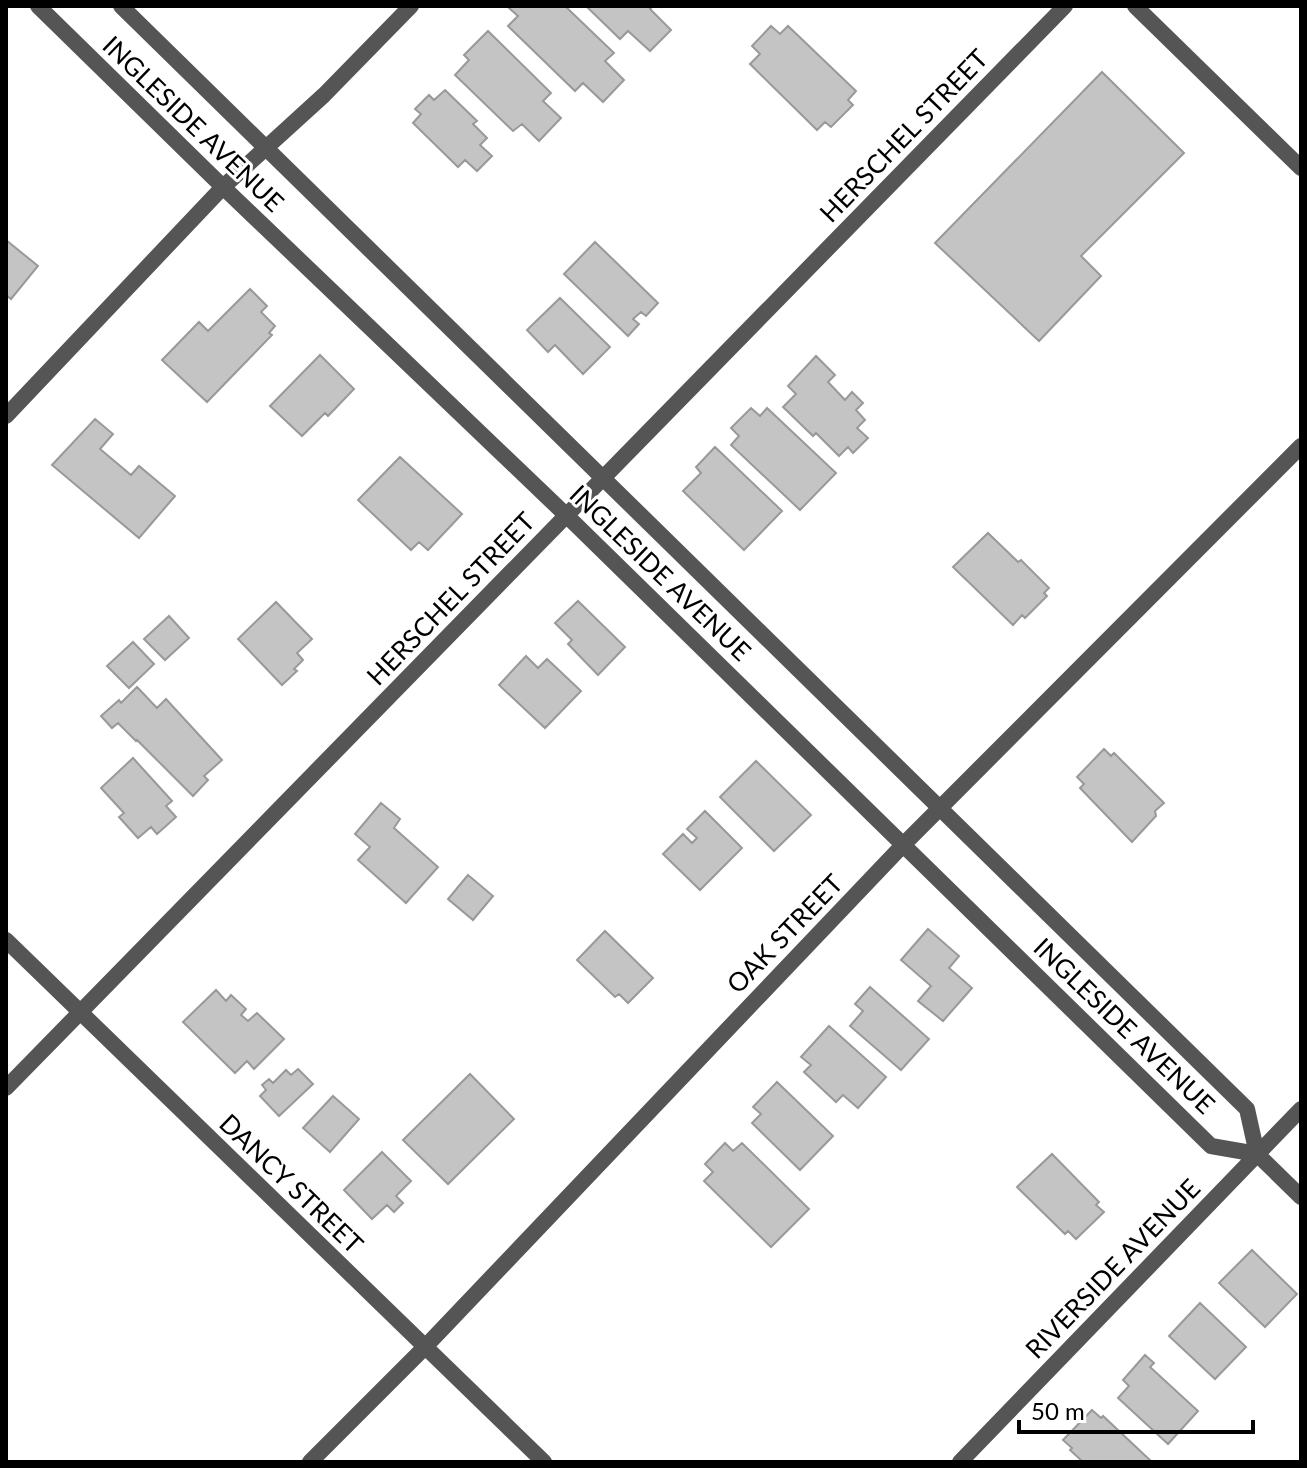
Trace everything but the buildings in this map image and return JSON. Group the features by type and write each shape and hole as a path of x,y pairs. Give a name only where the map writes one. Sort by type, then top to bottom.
{"street":[{"name":"INGLESIDE AVENUE","path":"38,6 566,515 1211,1146 1257,1154 1247,1109 121,6"},
{"path":"6,416 223,187 324,95 411,6"},
{"name":"HERSCHEL STREET","path":"6,1088 1065,6"},
{"path":"1135,6 1301,168"},
{"name":"OAK STREET","path":"310,1462 425,1347 904,844 1301,446"},
{"name":"DANCY STREET","path":"6,940 544,1462"},
{"name":"RIVERSIDE AVENUE","path":"960,1462 1301,1109"},
{"path":"1257,1154 1301,1197"}]}
